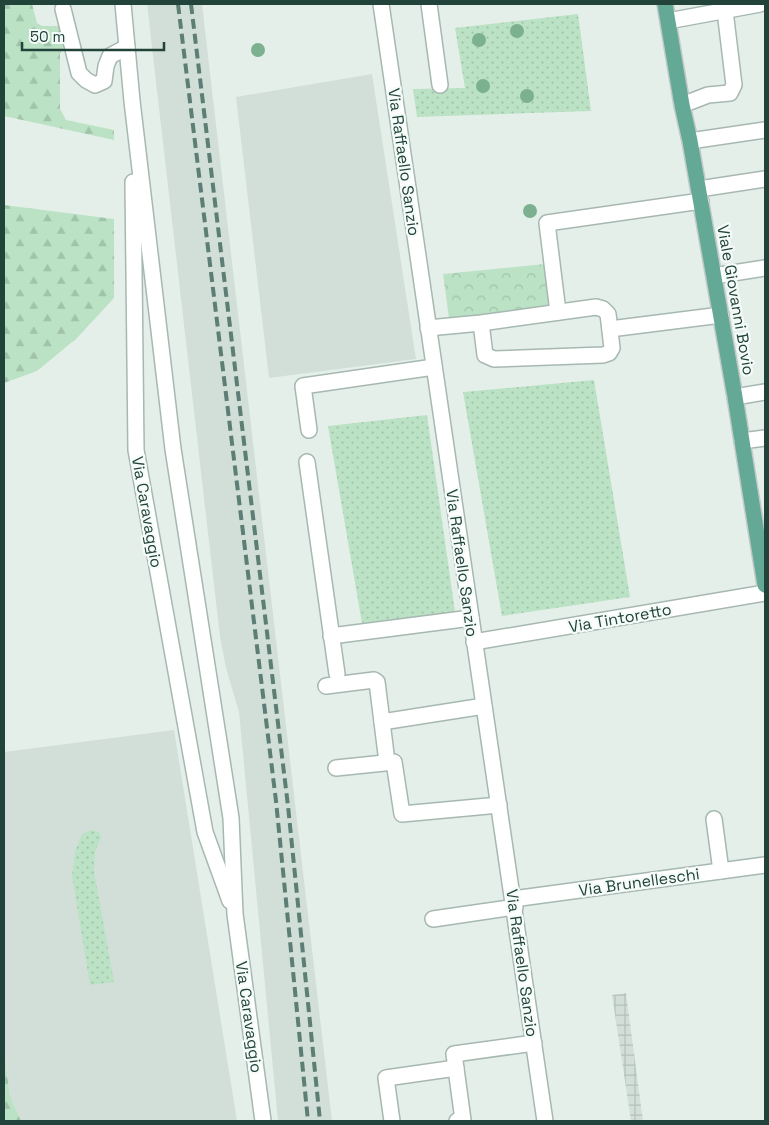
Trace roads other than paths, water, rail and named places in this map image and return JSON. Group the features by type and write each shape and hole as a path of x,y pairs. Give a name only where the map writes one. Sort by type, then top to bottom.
{"main road":[{"name":"Viale Giovanni Bovio","path":"666,4 682,105 700,195 742,441 760,519 765,585"}],"street":[{"name":"Via Caravaggio","path":"124,4 132,101 173,449 231,818 235,914 263,1121"},
{"name":"Via Raffaello Sanzio","path":"381,4 545,1121"},
{"path":"429,4 440,85"},
{"path":"668,21 760,4"},
{"path":"64,9 79,73 86,80 95,85 104,81 106,66 110,56 127,47"},
{"path":"682,105 708,95 730,93 734,85 725,11"},
{"name":"Via Caravaggio","path":"132,101 136,450 205,832 235,914"},
{"path":"690,141 765,130"},
{"path":"558,312 547,223 700,195 765,179"},
{"path":"714,276 765,268"},
{"path":"428,328 596,308 602,309 608,314 612,348 603,355 494,359 485,355 481,323"},
{"path":"610,329 721,315"},
{"path":"309,430 303,386 434,367"},
{"path":"735,397 765,392"},
{"path":"742,441 765,438"},
{"path":"307,462 336,674"},
{"name":"Via Tintoretto","path":"474,642 765,593"},
{"path":"331,636 470,618"},
{"path":"326,686 374,680 377,682 386,754"},
{"path":"382,722 484,706"},
{"path":"336,768 394,762 402,814 499,805"},
{"path":"714,819 721,871"},
{"name":"Via Brunelleschi","path":"433,919 514,903 765,865"},
{"path":"456,1121 463,1120 454,1054 534,1043"},
{"path":"392,1121 386,1078 456,1068"}],"railway":[{"path":"178,4 276,801 308,1121"},
{"path":"191,4 288,806 320,1121"}]}
